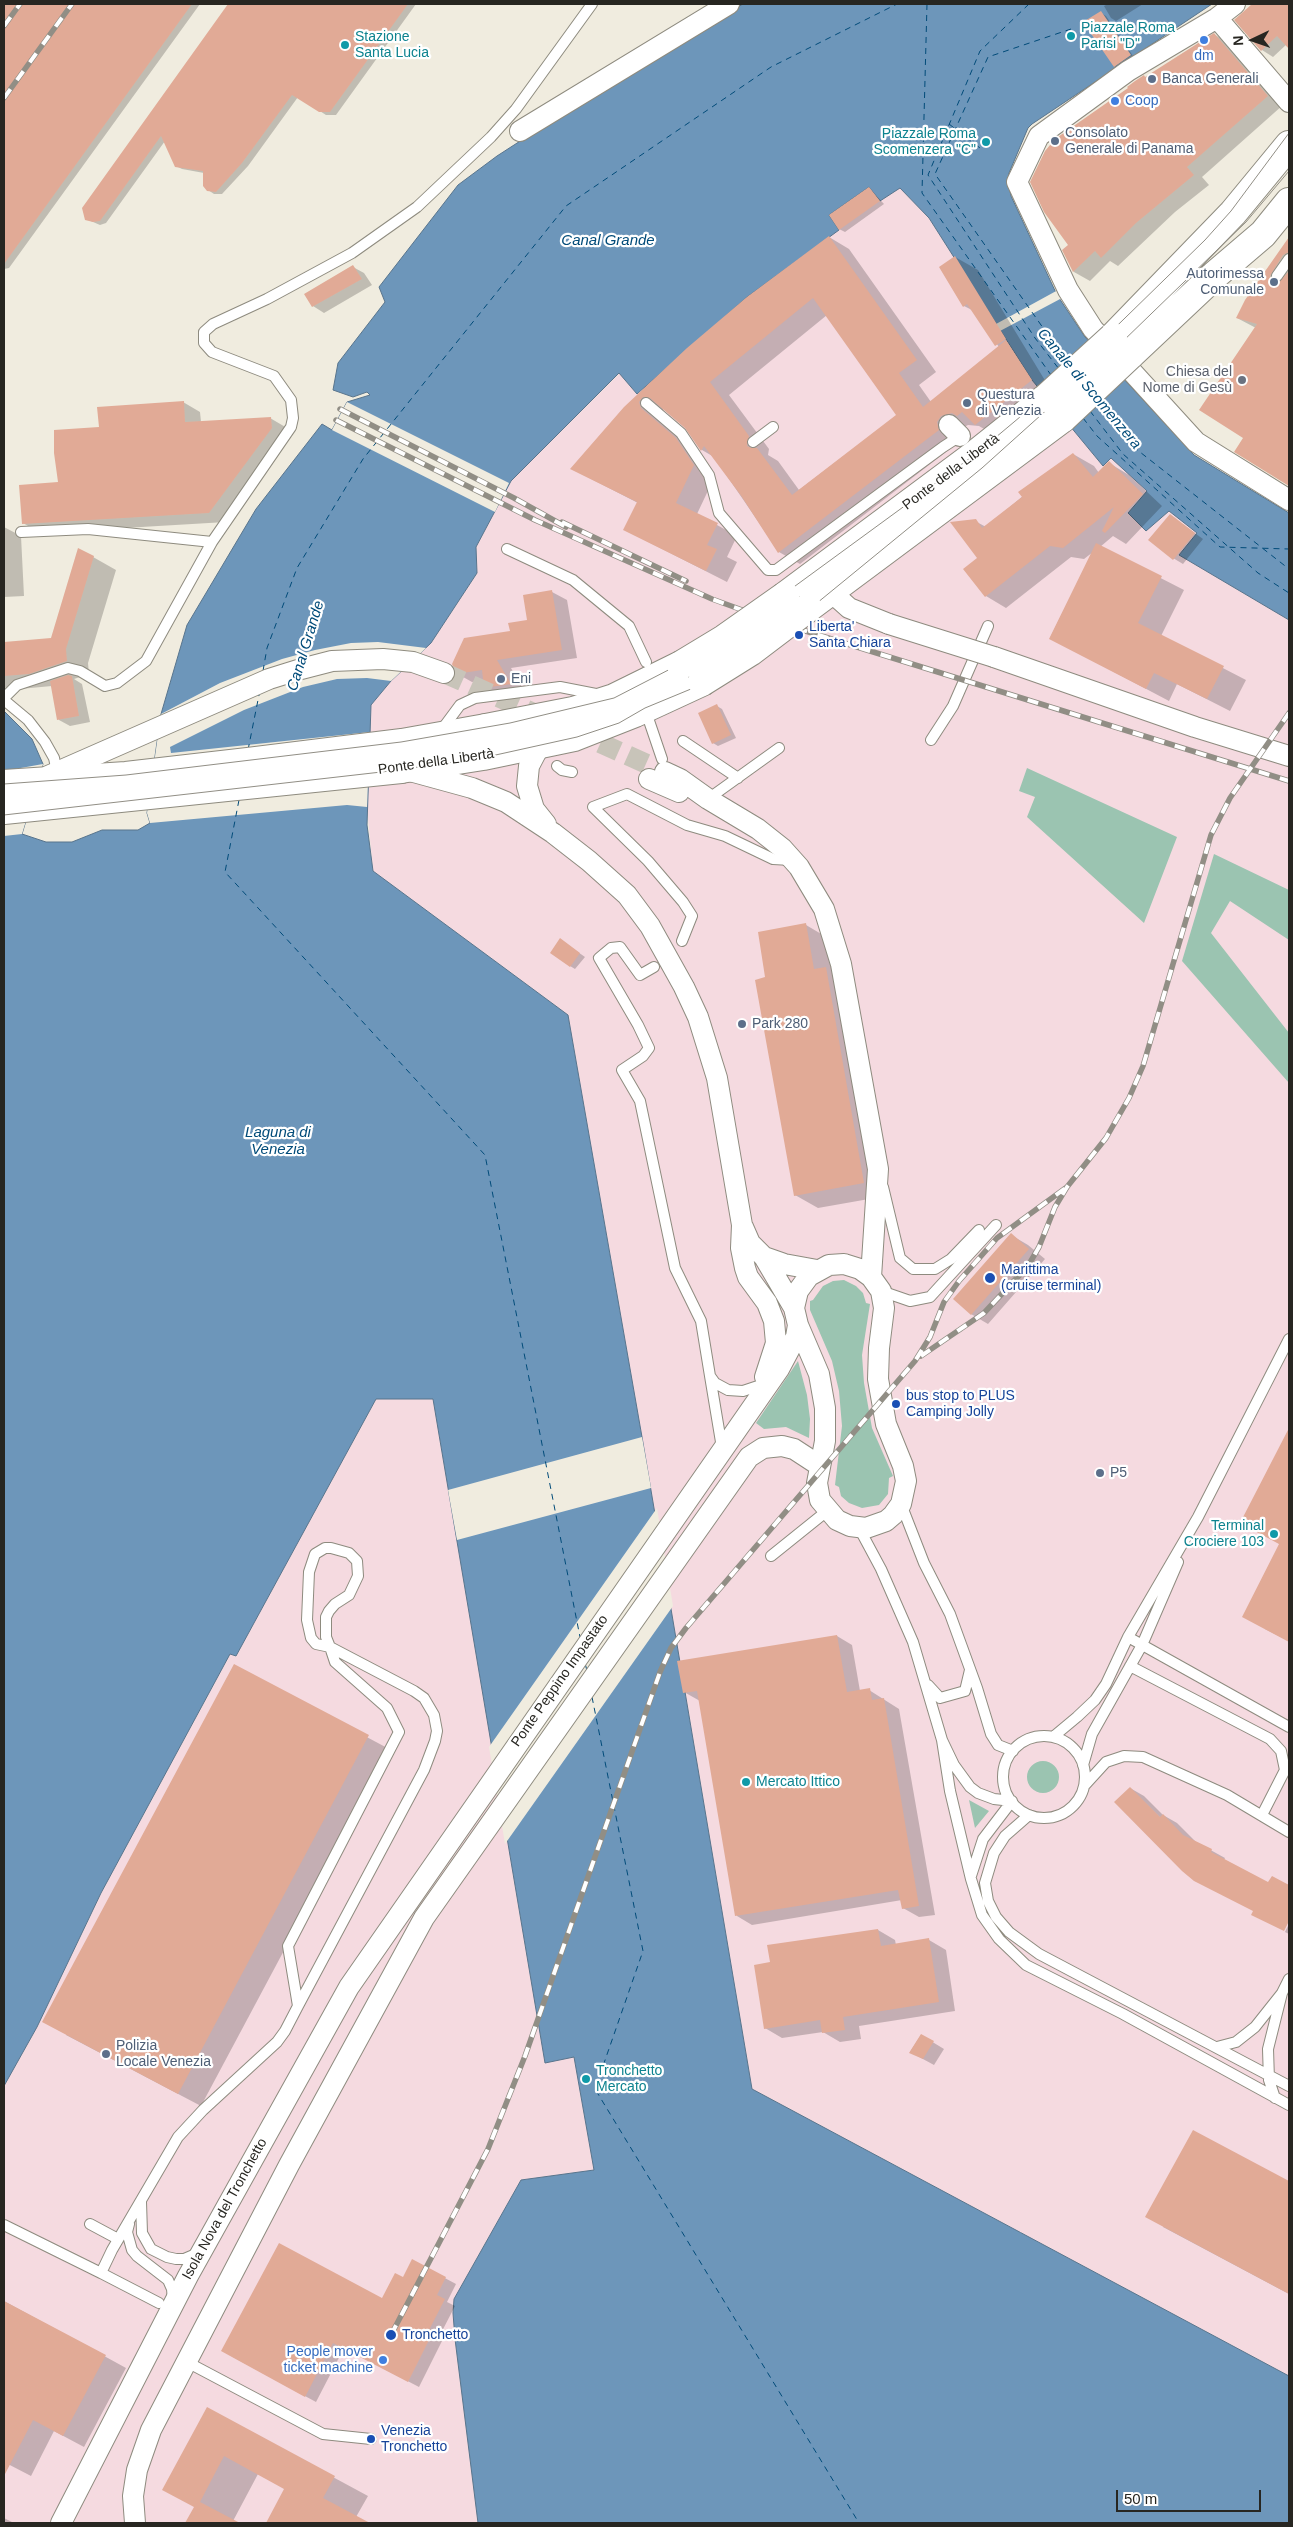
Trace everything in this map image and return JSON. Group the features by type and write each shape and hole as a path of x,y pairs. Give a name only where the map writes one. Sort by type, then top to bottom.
{"main road":[{"name":"Ponte della Libertà","path":"1122,346 1289,145"},
{"name":"Ponte della Libertà","path":"393,761 438,735 486,728 573,710 614,698 680,665 809,593 1054,408 1122,346 1216,274 1263,234 1289,202"},
{"name":"Ponte della Libertà","path":"4,784 133,786 393,761 482,756 540,745 591,731 702,682 750,652 962,438 1054,408"},
{"path":"482,756 500,735 578,716 614,698"},
{"name":"Ponte della Libertà","path":"4,810 43,786"}],"street":[{"path":"520,130 729,4"},
{"path":"1289,91 1228,15 1128,71 1039,136 1017,182 1064,292 1093,329 1196,442 1289,500"},
{"path":"809,593 888,624 994,657 1195,727 1289,756"},
{"path":"43,786 126,742 269,679 332,661 370,658 412,662 440,677"},
{"path":"540,745 530,766 527,786 534,809 553,833"},
{"path":"482,756 479,773 482,784 500,799 553,833 627,895 650,926 684,987 698,1017 717,1078 742,1225 741,1248 748,1277 772,1313 776,1332 773,1356 759,1392"},
{"path":"393,761 500,799"},
{"path":"659,770 680,779 708,799 758,829 792,860 813,888 833,934 841,964 878,1169 876,1284 884,1308 879,1348 878,1379 886,1424 905,1474 906,1490 901,1504 886,1521 874,1526 858,1528 843,1524 827,1512 818,1491 820,1466 825,1442 825,1408 815,1363 796,1317 764,1257 750,1242 742,1225"},
{"path":"764,1257 784,1264 817,1270"},
{"path":"759,1392 786,1358 796,1337 796,1317 802,1284 817,1270 829,1265 844,1264 860,1269 876,1284"},
{"name":"Ponte Peppino Impastato","path":"405,1904 719,1454 759,1392"},
{"name":"Ponte Peppino Impastato","path":"185,2361 424,1918 736,1473 749,1457 762,1448 772,1446 794,1449 820,1466"},
{"name":"Isola Nova del Tronchetto","path":"61,2523 166,2304 203,2249 349,1987 405,1904"},
{"path":"134,2523 133,2496 138,2470 151,2430 185,2361"}],"lane":[{"path":"43,786 54,758 42,737 28,720 4,699 16,684 68,668 80,671 105,686 117,683 146,662 212,542 290,427 293,418 291,400 274,376 212,352 204,343 204,332 213,324 352,253 417,207 491,137 516,108 592,4"},
{"path":"1277,276 1289,259"},
{"path":"646,403 681,433 711,473 719,513 768,570 776,570 962,438"},
{"path":"753,442 772,427"},
{"path":"21,532 88,529 212,542"},
{"path":"507,549 573,580 630,626 646,662"},
{"path":"931,740 954,706 988,626"},
{"path":"438,735 460,705 475,698 560,687 614,698"},
{"path":"645,708 659,770"},
{"path":"683,741 738,778"},
{"path":"708,799 779,748"},
{"path":"557,766 562,770 572,772"},
{"path":"682,941 692,916 683,902 648,861 594,807 627,794 687,825 725,836 773,859 792,860"},
{"path":"654,967 640,975 620,947 611,948 600,958 649,1048 643,1056 622,1070 640,1100 675,1268 701,1321 710,1376 719,1454"},
{"path":"878,1169 900,1258 913,1269 935,1269 952,1259 979,1230"},
{"path":"876,1284 910,1301 930,1297 996,1225"},
{"path":"1053,1737 1095,1700 1106,1684 1128,1637 1198,1517 1289,1340"},
{"path":"710,1376 715,1384 728,1390 759,1392"},
{"path":"901,1504 924,1563 950,1614 994,1741 1013,1751"},
{"path":"771,1556 827,1512"},
{"path":"1084,1786 1083,1765 1092,1734 1142,1645 1198,1517"},
{"path":"858,1528 900,1609 926,1683 942,1740 950,1792 971,1879 982,1916 989,1927 1026,1965 1289,2105"},
{"path":"101,2274 118,2239 178,2137 203,2110 277,2042 298,2006 424,1770 437,1731 434,1715 424,1698 330,1647 313,1640 307,1620 307,1590 312,1561 316,1554 325,1548 349,1553 357,1561 359,1568 354,1589 349,1595 335,1604 326,1617 326,1637 330,1647 335,1662 387,1708 399,1732 288,1946 298,2006"},
{"path":"1128,1637 1289,1727"},
{"path":"1130,1666 1270,1739 1281,1751 1286,1770 1262,1815"},
{"path":"926,1683 940,1698 965,1691 970,1670"},
{"path":"1083,1765 1072,1746 1053,1737 1044,1736 1027,1740 1013,1751 1004,1767 1004,1785 1012,1801 1029,1815 1043,1818 1063,1813 1078,1799 1084,1786 1106,1762 1124,1756 1143,1757 1227,1795 1289,1832"},
{"path":"942,1740 959,1773 970,1787 994,1799 1012,1801"},
{"path":"971,1879 974,1861 983,1839 1012,1801"},
{"path":"1029,1815 1005,1836 988,1867 984,1883 985,1893 996,1917 1009,1932 1039,1954 1289,2086"},
{"path":"1275,2098 1268,2074 1271,2032 1282,1993 1289,1979"},
{"path":"1216,2047 1244,2036 1255,2027 1282,1993"},
{"path":"141,2202 142,2233 151,2249 167,2257 184,2259 203,2249"},
{"path":"4,2224 101,2274 166,2304 172,2289 168,2280 132,2250 127,2232 129,2220"},
{"path":"90,2224 118,2239"},
{"path":"185,2361 323,2434 371,2439"}],"shaded area":[{"path":"869,187 900,188 929,218 1032,380 1103,465 1111,458 1147,491 1128,513 1169,511 1197,533 1180,555 1289,620 1289,2376 752,2089 642,1437 568,1015 373,871 367,807 371,705 391,681 431,643 477,573 476,547 511,481 620,373 637,394 747,297 838,230 829,215"},
{"path":"376,1399 433,1399 545,2062 574,2057 594,2170 521,2180 454,2299 455,2339 478,2523 4,2523 4,2086 37,2027 101,1893 230,1654 236,1656"}],"green space":[{"path":"1027,768 1177,837 1144,923 1027,817 1035,797 1019,791"},
{"path":"1214,854 1289,890 1289,940 1230,901 1211,933 1289,1033 1289,1083 1182,961"},
{"path":"844,1280 856,1286 863,1293 866,1303 870,1304 862,1355 864,1383 872,1428 893,1476 889,1478 888,1494 879,1505 862,1508 849,1503 841,1496 839,1487 835,1485 842,1426 839,1391 832,1361 810,1310 810,1301 813,1300 823,1286 833,1281"},
{"path":"798,1361 807,1395 810,1419 809,1438 786,1427 764,1429 756,1423"},
{"path":"1043,1761 1049,1762 1054,1766 1058,1771 1058,1783 1054,1788 1049,1792 1043,1793 1037,1792 1032,1788 1028,1783 1027,1777 1028,1771 1032,1766 1037,1762"},
{"path":"969,1800 989,1811 975,1828"}],"water":[{"name":"Laguna di Venezia","path":"743,4 1212,4 1032,124 1028,128 1009,173 1008,180 1011,196 1057,295 1085,337 1194,455 1289,513 1289,620 1179,555 1197,533 1169,511 1146,531 1128,513 1147,491 1111,458 1103,466 1032,380 929,218 900,188 880,201 869,187 829,215 839,230 747,297 637,394 619,373 511,481 476,547 477,573 431,643 391,681 371,705 367,825 373,871 568,1015 642,1437 752,2089 1289,2376 1289,2523 478,2523 455,2339 454,2299 521,2180 594,2170 574,2057 545,2063 433,1399 376,1399 236,1656 230,1654 101,1893 37,2027 4,2086 4,711 32,739 43,764 22,834 46,842 72,842 102,830 138,830 150,823 147,813 161,714 187,625 256,509 322,424 332,430 347,402 370,395 367,392 353,397 333,390 338,363 385,302 379,287 458,185 497,156 576,105"}],"pier":[{"path":"1058,290 1062,298 1000,331 996,324"},
{"path":"347,402 509,483 495,512 332,430"},
{"path":"378,642 426,648 391,681 367,678 337,679 303,687 244,710 170,747 171,753 370,732 367,807 347,805 150,823 147,813 161,714 220,683 282,659 351,643"},
{"path":"43,764 22,834 4,836 4,771"},
{"path":"642,1437 651,1488 457,1540 448,1490"},
{"path":"657,1508 673,1606 505,1844 489,1747"}],"building":[{"path":"4,4 192,4 4,264"},
{"path":"228,4 408,4 330,112 319,112 292,95 242,163 216,192 207,191 203,186 203,171 175,167 161,136 100,221 85,220 82,208"},
{"path":"1252,4 1289,4 1289,49 1277,36 1261,51 1234,20"},
{"path":"1101,11 1131,55 1114,67 1083,22"},
{"path":"1214,33 1268,96 1187,167 1194,175 1136,223 1101,258 1095,251 1073,272 1062,250 1068,245 1044,212 1030,182 1045,151 1055,139 1128,88 1135,81 1144,75 1145,77"},
{"path":"869,187 880,201 839,230 829,215"},
{"name":"Questura di Venezia","path":"829,236 917,360 899,373 923,407 1006,340 1032,380 975,425 962,412 957,416 952,413 941,416 937,422 939,430 778,553 742,497 704,446 701,451 685,428 650,398 643,397 639,402 641,408 676,438 694,465 676,503 718,523 707,545 717,549 706,571 623,530 637,502 570,469 624,407 687,348 747,297","holes":["813,298 896,415 792,495 757,448 747,446 749,436 710,382"]},
{"path":"1289,237 1289,252 1283,255 1270,276 1273,282 1279,282 1289,271 1289,486 1234,452 1243,438 1199,410 1257,324 1236,318 1245,300"},
{"path":"955,256 1006,339 995,346 967,304 963,307 939,267"},
{"path":"353,265 362,279 312,307 304,294"},
{"path":"184,401 185,422 271,417 272,428 209,513 22,524 19,485 58,482 54,453 54,430 99,427 97,407"},
{"path":"1073,453 1093,477 1109,461 1143,494 1105,533 1102,531 1114,507 1063,548 1050,546 985,597 963,569 977,558 950,522 976,519 982,528 1022,497 1018,492"},
{"path":"1170,514 1195,533 1173,560 1148,540"},
{"path":"1096,543 1162,576 1138,623 1224,666 1207,699 1154,673 1146,689 1049,639"},
{"path":"78,548 94,556 66,649 67,661 29,674 4,676 4,642 51,638"},
{"path":"552,590 562,650 497,660 511,684 484,688 482,670 456,674 452,664 464,638 510,631 508,623 527,620 523,595"},
{"path":"68,675 72,676 79,716 57,720 50,681"},
{"path":"717,704 731,735 712,744 698,713"},
{"path":"806,923 814,969 826,967 864,1183 794,1196 755,980 765,977 758,932"},
{"path":"560,938 580,953 570,967 550,953"},
{"path":"1011,1233 1029,1249 971,1315 953,1299"},
{"name":"Terminal Crociere 103","path":"1289,1428 1289,1642 1242,1617 1279,1544 1240,1523"},
{"path":"837,1635 847,1692 870,1688 872,1700 884,1698 919,1906 902,1909 898,1890 735,1916 697,1691 683,1693 677,1661"},
{"path":"234,1664 369,1735 178,2094 42,2022"},
{"path":"1130,1787 1160,1817 1163,1814 1183,1835 1212,1849 1211,1852 1268,1882 1272,1876 1289,1885 1289,1921 1284,1931 1251,1915 1253,1911 1194,1881 1182,1871 1114,1802"},
{"path":"878,1929 881,1946 929,1938 939,2002 843,2017 845,2030 822,2033 820,2020 764,2029 754,1965 770,1962 767,1945"},
{"path":"921,2034 934,2041 923,2059 909,2053"},
{"path":"1193,2130 1289,2181 1289,2294 1145,2217"},
{"path":"279,2243 382,2298 395,2273 403,2277 412,2259 446,2277 437,2295 445,2299 428,2332 432,2334 408,2382 333,2343 305,2397 221,2351"},
{"path":"4,2301 106,2355 63,2436 33,2420 4,2476"},
{"path":"207,2407 335,2476 323,2498 370,2523 266,2523 284,2489 224,2456 200,2502 240,2523 185,2523 194,2507 162,2490"}],"ferry route":[{"path":"263,671 267,648 297,568 363,459 566,206 771,67 897,4"},
{"path":"927,4 922,193 1051,375"},
{"path":"1029,4 980,51 928,175 1035,338 1059,369"},
{"path":"1067,362 935,174 988,57 1071,29"},
{"path":"949,124 980,148"},
{"path":"1099,403 1131,445 1289,569"},
{"path":"1090,411 1123,454 1258,573 1289,593"},
{"path":"1083,418 1097,436 1220,547 1289,549"},
{"path":"248,750 259,695"},
{"path":"239,800 225,872 485,1155 580,1637"},
{"path":"585,1663 587,1671"},
{"path":"592,1697 643,1951 595,2089 859,2523"}],"tunnel":[{"path":"444,673 545,718"},
{"path":"573,731 665,772"}],"tram line":[{"path":"4,784 126,775 401,742 510,723 614,698 680,664 724,638 977,453 1045,396 1205,240 1231,211 1289,133"},
{"path":"4,815 390,771 482,758 577,737 619,723 645,708 703,684 745,659 795,621 982,468 1120,344 1246,222 1289,171"}],"railway":[{"path":"4,26 20,4"},
{"path":"4,98 72,4"},
{"path":"340,409 514,498 566,527"},
{"path":"336,420 535,520 712,599 767,619 1289,781"},
{"path":"562,522 686,581"},
{"path":"921,1356 984,1313 1028,1266 1039,1247 1055,1207 1067,1187 1106,1138 1129,1098 1143,1066 1211,835 1230,798 1289,713"},
{"path":"391,2335 488,2149 525,2056 660,1672 671,1648 686,1628 915,1361 930,1337 944,1302 959,1281 997,1238 1067,1187"}],"place":[{"name":"Piazzale Roma Parisi \"D\"","path":"1071,36"},
{"name":"dm","path":"1204,40"},
{"name":"Stazione Santa Lucia","path":"345,45"},
{"name":"Banca Generali","path":"1152,79"},
{"name":"Coop","path":"1115,101"},
{"name":"Consolato Generale di Panama","path":"1055,141"},
{"name":"Piazzale Roma Scomenzera \"C\"","path":"986,142"},
{"name":"Autorimessa Comunale","path":"1274,282"},
{"name":"Chiesa del Nome di Gesù","path":"1242,380"},
{"name":"Questura di Venezia","path":"967,403"},
{"name":"Liberta' Santa Chiara","path":"799,635"},
{"name":"Eni","path":"501,679"},
{"name":"Park 280","path":"742,1024"},
{"name":"Marittima (cruise terminal)","path":"990,1278"},
{"name":"bus stop to PLUS Camping Jolly","path":"896,1404"},
{"name":"P5","path":"1100,1473"},
{"name":"Terminal Crociere 103","path":"1274,1534"},
{"name":"Mercato Ittico","path":"746,1782"},
{"name":"Polizia Locale Venezia","path":"106,2054"},
{"name":"Tronchetto Mercato","path":"586,2079"},
{"name":"Tronchetto","path":"391,2335"},
{"name":"People mover ticket machine","path":"383,2360"},
{"name":"Venezia Tronchetto","path":"371,2439"}],"water label":[{"name":"Canal Grande","path":"608,241"},
{"name":"Canale di Scomenzera","path":"1089,389"},
{"name":"Canal Grande","path":"306,646"}]}
